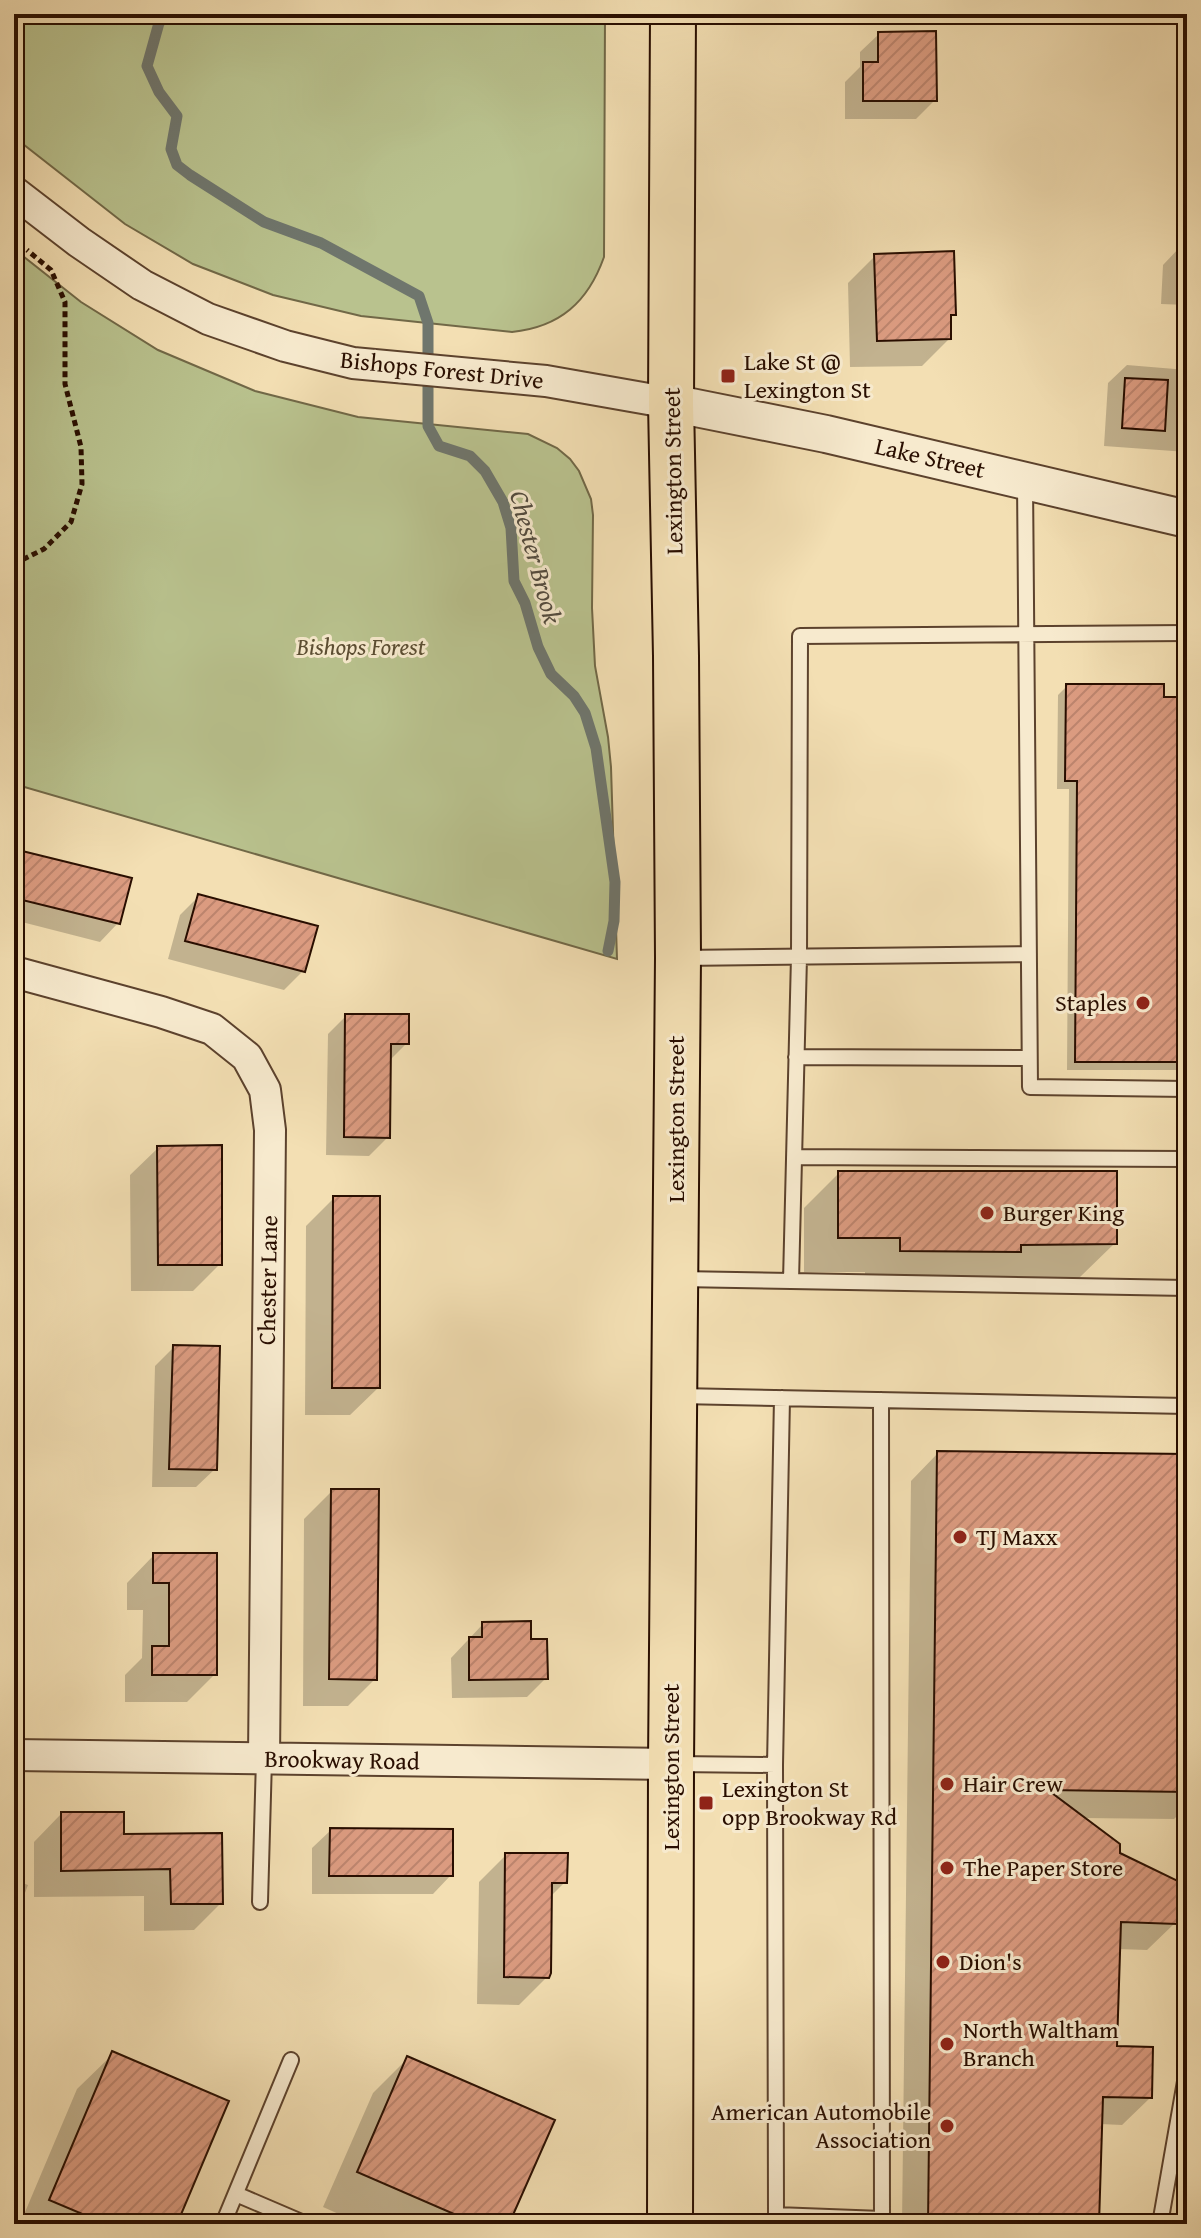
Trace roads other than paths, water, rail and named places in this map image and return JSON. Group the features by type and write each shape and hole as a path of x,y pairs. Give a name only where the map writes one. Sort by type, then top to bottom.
{"main road":[{"name":"Lexington Street","path":"670,2224 678,958 671,403 673,14"}],"street":[{"name":"Bishops Forest Drive","path":"14,192 142,285 208,319 285,346 353,363 560,383 671,403"},
{"name":"Lake Street","path":"671,403 826,434 1187,519"},
{"name":"Chester Lane","path":"14,972 212,1029 247,1057 265,1090 270,1130 264,1759"},
{"name":"Brookway Road","path":"14,1755 671,1764"}],"lane":[{"path":"1025,481 1030,1087 1187,1089"},
{"path":"791,1281 799,957 800,636 1187,633"},
{"path":"678,958 1029,954"},
{"path":"796,1057 1029,1058"},
{"path":"794,1157 1186,1159 1187,1186"},
{"path":"675,1279 1187,1288"},
{"path":"675,1396 1187,1406"},
{"path":"782,1398 775,1765 776,2220 882,2219 881,1400"},
{"path":"260,1902 264,1759"},
{"path":"671,1764 775,1765"},
{"path":"223,2224 291,2060"},
{"path":"1160,2224 1187,2070"},
{"path":"236,2194 306,2224"}],"waterway":[{"name":"Chester Brook","path":"166,14 159,23 147,66 159,92 177,116 171,149 177,165 264,222 321,243 419,296 428,323 428,426 439,446 470,456 485,471 503,502 511,528 514,581 525,603 538,647 551,674 574,696 585,713 596,748 615,882 614,921 608,951"}],"place":[{"name":"Lake St @ Lexington St","path":"728,376"},
{"name":"Staples","path":"1143,1003"},
{"name":"Burger King","path":"987,1213"},
{"name":"TJ Maxx","path":"960,1537"},
{"name":"Hair Crew","path":"947,1784"},
{"name":"Lexington St opp Brookway Rd","path":"706,1803"},
{"name":"The Paper Store","path":"947,1868"},
{"name":"Dion's","path":"943,1962"},
{"name":"North Waltham Branch","path":"947,2044"},
{"name":"American Automobile Association","path":"947,2126"}],"park label":[{"name":"Bishops Forest","path":"361,647"}]}
